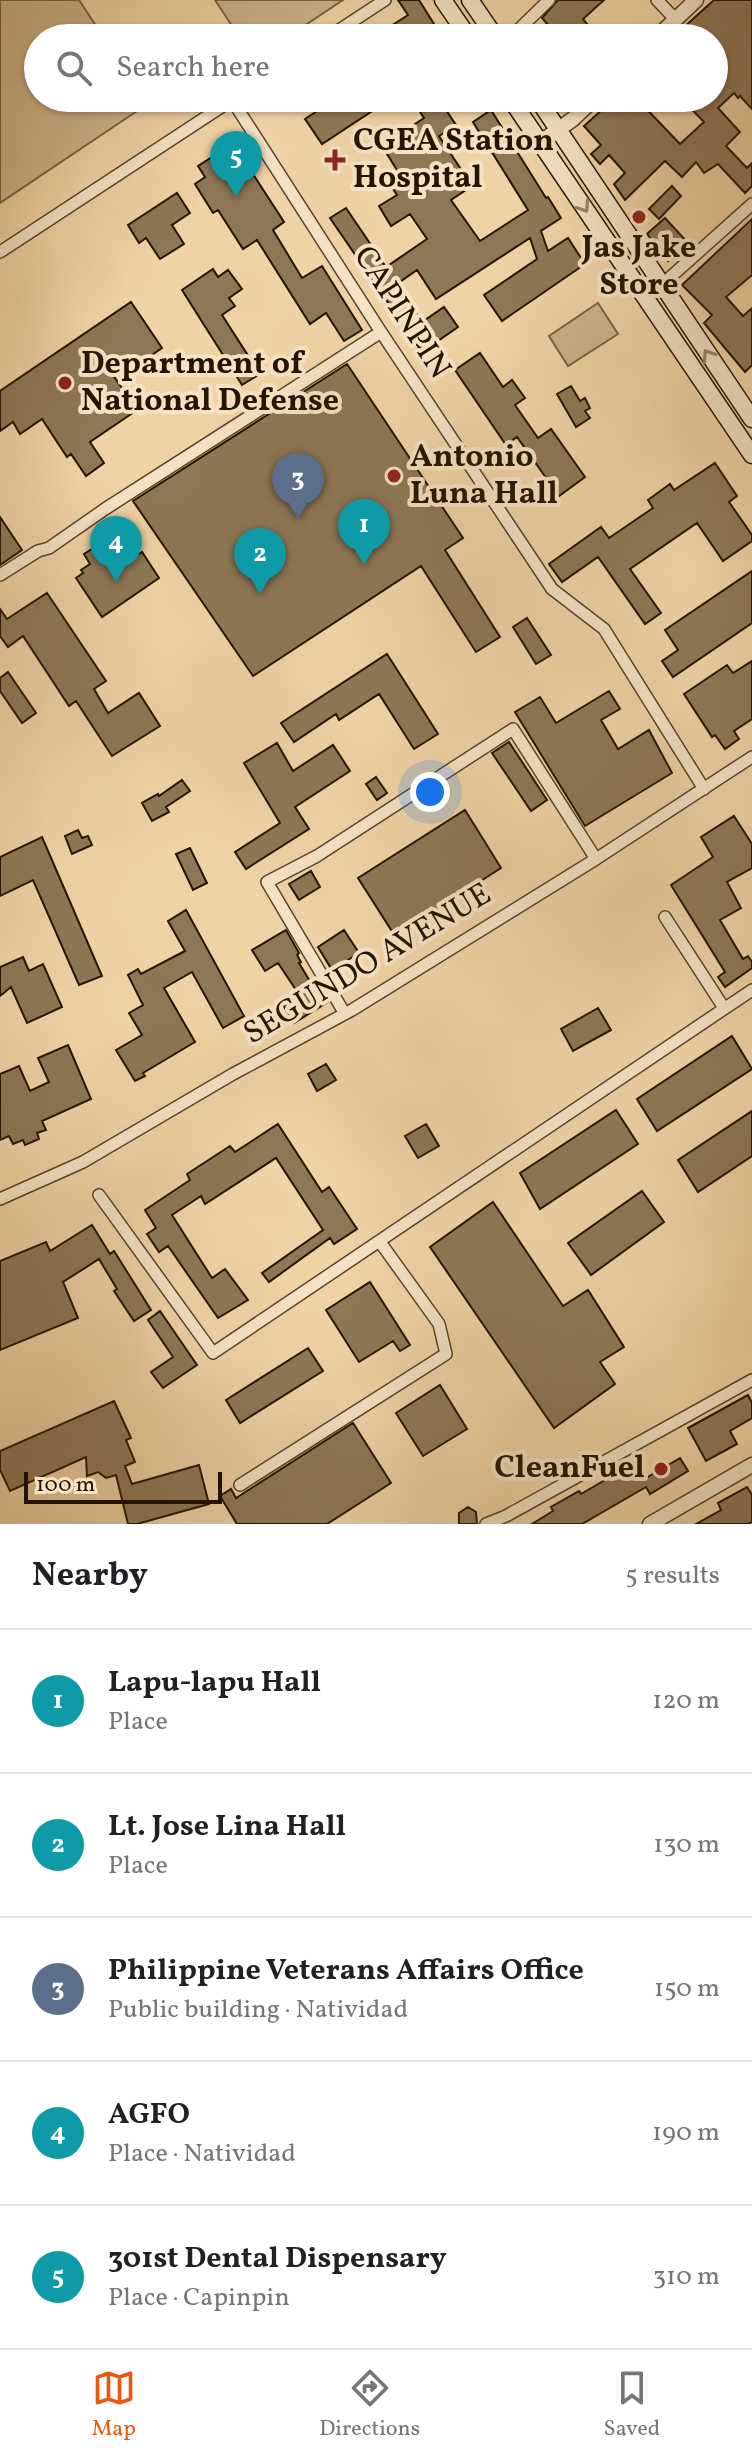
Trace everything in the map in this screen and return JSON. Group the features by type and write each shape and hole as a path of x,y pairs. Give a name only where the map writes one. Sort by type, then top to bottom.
{"main road":[{"path":"443,0 459,24"},
{"path":"470,0 486,24"},
{"path":"520,112 752,455"},
{"path":"547,112 752,419"}],"street":[{"path":"348,24 385,0"},
{"path":"524,24 549,0"},
{"path":"657,0 675,19"},
{"path":"670,24 696,0"},
{"path":"0,252 213,112"},
{"name":"CAPINPIN","path":"241,112 381,332 552,589 604,629 704,789"},
{"path":"541,142 579,112"},
{"path":"646,299 752,204"},
{"path":"0,575 38,551 49,548 381,332"},
{"path":"345,1014 267,882 317,856 513,729 596,859"},
{"name":"SEGUNDO AVENUE","path":"0,1199 83,1162 233,1074 345,1014 596,859 752,757"},
{"path":"665,917 724,1008"},
{"path":"99,1195 213,1353 752,990"},
{"path":"240,1485 446,1354 439,1324 380,1242"},
{"path":"486,1524 658,1435 752,1380"},
{"path":"650,1524 752,1465"}],"shaded area":[{"path":"0,0 79,0 95,24 24,24 24,112 136,112 0,203"},
{"path":"215,0 343,0 307,24 231,24"},
{"path":"598,303 618,334 568,366 549,336"}],"building":[{"path":"398,0 419,0 434,24 394,24 408,15"},
{"path":"558,0 604,0 583,19 587,24 547,24 542,18"},
{"path":"714,0 752,0 752,109 734,93 728,99 728,24 687,24"},
{"path":"316,112 371,112 322,144 305,119"},
{"path":"420,112 447,112 456,125 439,136 472,186 451,200 480,241 528,210 473,122 492,112 561,218 541,231 548,251 568,238 585,264 502,321 484,295 537,259 530,238 436,299 417,270 397,284 422,322 444,307 458,327 422,352 330,218 346,208 386,267 427,239 410,214 391,226 379,206 397,195 391,186 402,178 382,146 424,118"},
{"path":"600,112 649,112 680,144 704,122 694,112 722,112 740,132 726,146 747,168 752,163 752,186 745,193 718,164 704,173 696,162 682,177 665,161 625,200 614,184 625,173 609,155 600,164 591,154 601,145 584,126"},
{"path":"223,150 229,161 240,154 284,222 273,230 302,278 322,266 362,330 344,341 326,313 310,324 257,240 243,249 218,210 213,213 195,184 205,177 198,166"},
{"path":"672,186 681,196 659,219 649,209"},
{"path":"177,193 190,213 172,225 184,244 160,259 146,238 139,243 128,225"},
{"path":"665,218 690,245 668,261 647,234"},
{"path":"752,219 752,275 726,297 743,316 752,308 752,365 745,372 704,323 712,315 682,285"},
{"path":"213,269 218,277 228,270 242,289 229,298 235,306 222,315 260,374 242,385 182,290"},
{"name":"Department of National Defense","path":"131,302 162,348 133,368 130,364 113,375 137,410 90,442 104,463 86,476 71,454 67,457 42,419 20,434 13,422 0,431 0,391"},
{"path":"480,353 503,387 512,380 525,398 515,405 538,438 551,429 585,477 559,496 517,437 506,445 455,370"},
{"path":"347,364 463,538 445,550 500,637 476,652 421,566 253,676 133,501"},
{"path":"571,386 580,401 585,398 590,408 585,411 590,418 576,427 557,394"},
{"path":"715,463 737,496 729,502 752,535 752,541 723,561 697,523 630,569 661,613 645,624 598,557 562,582 549,564 601,527 609,538 653,508 648,500 670,484 674,490"},
{"path":"0,517 22,550 0,565"},
{"path":"121,545 130,560 142,552 159,578 102,617 76,578 90,564 84,554 95,547 102,558"},
{"path":"752,571 752,623 673,677 662,661 678,650 665,630"},
{"path":"47,593 106,681 94,689 108,713 139,693 160,726 112,756 76,701 69,706 23,636 8,647 0,636 0,609 7,619"},
{"path":"527,618 551,655 536,664 513,627"},
{"path":"387,654 438,734 414,749 379,694 339,720 336,714 294,742 281,723"},
{"path":"752,661 752,719 734,731 739,739 725,749 715,735 712,737 684,694 727,665 733,673"},
{"path":"8,672 36,713 22,723 0,691 0,678"},
{"path":"609,691 620,709 601,720 618,749 649,730 672,773 585,826 515,712 540,697 556,723"},
{"path":"509,742 547,800 531,811 492,753"},
{"path":"277,743 293,771 333,745 350,771 295,807 309,829 246,869 235,852 280,823 244,763"},
{"path":"376,777 387,793 377,800 366,784"},
{"path":"182,780 190,791 166,807 169,812 152,821 142,803 159,796"},
{"path":"465,810 501,868 395,936 358,878"},
{"path":"734,816 752,844 752,868 727,882 741,908 720,920 743,959 748,956 752,962 752,968 725,987 718,977 725,972 671,885 713,857 701,837"},
{"path":"78,830 82,838 88,836 92,845 72,854 65,836"},
{"path":"42,837 102,976 79,985 33,880 0,896 0,857"},
{"path":"190,848 207,883 193,890 176,854"},
{"path":"311,871 320,887 299,900 289,884"},
{"path":"186,910 244,1016 223,1028 192,972 164,988 195,1042 135,1081 116,1050 142,1035 129,1013 143,1005 128,975 138,969 141,974 185,951 168,921"},
{"path":"286,930 299,953 299,963 311,983 315,980 328,1002 294,1023 280,1000 296,990 278,963 265,971 252,950"},
{"path":"344,930 359,953 332,970 318,947"},
{"path":"23,957 29,971 43,964 62,1007 27,1023 11,987 0,996 0,967"},
{"path":"598,1008 611,1030 573,1051 561,1029"},
{"path":"732,1036 752,1069 657,1131 637,1099"},
{"path":"68,1045 91,1099 42,1121 46,1130 37,1133 39,1139 25,1145 23,1140 13,1144 9,1136 0,1140 0,1074 19,1066 30,1091 49,1082 38,1058"},
{"path":"326,1064 336,1080 317,1091 308,1074"},
{"path":"616,1110 638,1144 540,1209 520,1173"},
{"path":"752,1111 752,1156 698,1192 678,1160"},
{"path":"278,1124 322,1192 329,1187 357,1229 334,1244 330,1238 269,1282 262,1273 323,1230 276,1158 205,1204 201,1196 172,1215 212,1278 225,1269 248,1300 218,1318 168,1246 159,1252 147,1234 156,1228 145,1210 190,1180 187,1174 230,1146 235,1152"},
{"path":"426,1124 439,1146 418,1158 405,1136"},
{"path":"642,1191 664,1222 591,1275 568,1243"},
{"path":"493,1202 563,1306 588,1290 624,1347 600,1362 615,1384 554,1428 430,1247"},
{"path":"92,1225 110,1254 114,1251 151,1310 134,1321 114,1291 117,1289 99,1259 63,1282 78,1318 0,1350 0,1261 46,1242 50,1251"},
{"path":"370,1282 410,1345 400,1351 393,1341 359,1362 326,1310"},
{"path":"160,1311 197,1365 163,1388 151,1372 173,1357 148,1320"},
{"path":"308,1348 323,1371 240,1423 226,1400"},
{"path":"440,1385 467,1429 423,1456 396,1413"},
{"path":"748,1395 752,1403 752,1418 730,1431 737,1444 706,1461 688,1428"},
{"path":"114,1401 131,1438 126,1440 135,1462 125,1466 132,1484 199,1465 209,1504 128,1524 116,1475 106,1478 98,1472 87,1476 86,1457 10,1491 0,1470 0,1451"},
{"path":"353,1423 391,1483 327,1524 237,1524 220,1496 231,1489 236,1498"},
{"path":"680,1458 688,1471 650,1494 646,1487 582,1524 532,1524 553,1511 551,1507 579,1491 581,1494 636,1462 646,1478"},
{"path":"747,1487 752,1495 752,1522 696,1524 721,1510 718,1503"},
{"path":"468,1507 476,1512 477,1524 459,1524 459,1513"}],"place":[{"name":"CGEA Station Hospital","path":"335,160"},
{"name":"301st Dental Dispensary","path":"236,197"},
{"name":"Jas Jake Store","path":"639,217"},
{"name":"Department of National Defense","path":"65,383"},
{"name":"Antonio Luna Hall","path":"394,476"},
{"name":"Philippine Veterans Affairs Office","path":"298,519"},
{"name":"Lapu-lapu Hall","path":"364,565"},
{"name":"AGFO","path":"116,582"},
{"name":"Lt. Jose Lina Hall","path":"260,594"},
{"name":"CleanFuel","path":"661,1469"}]}
